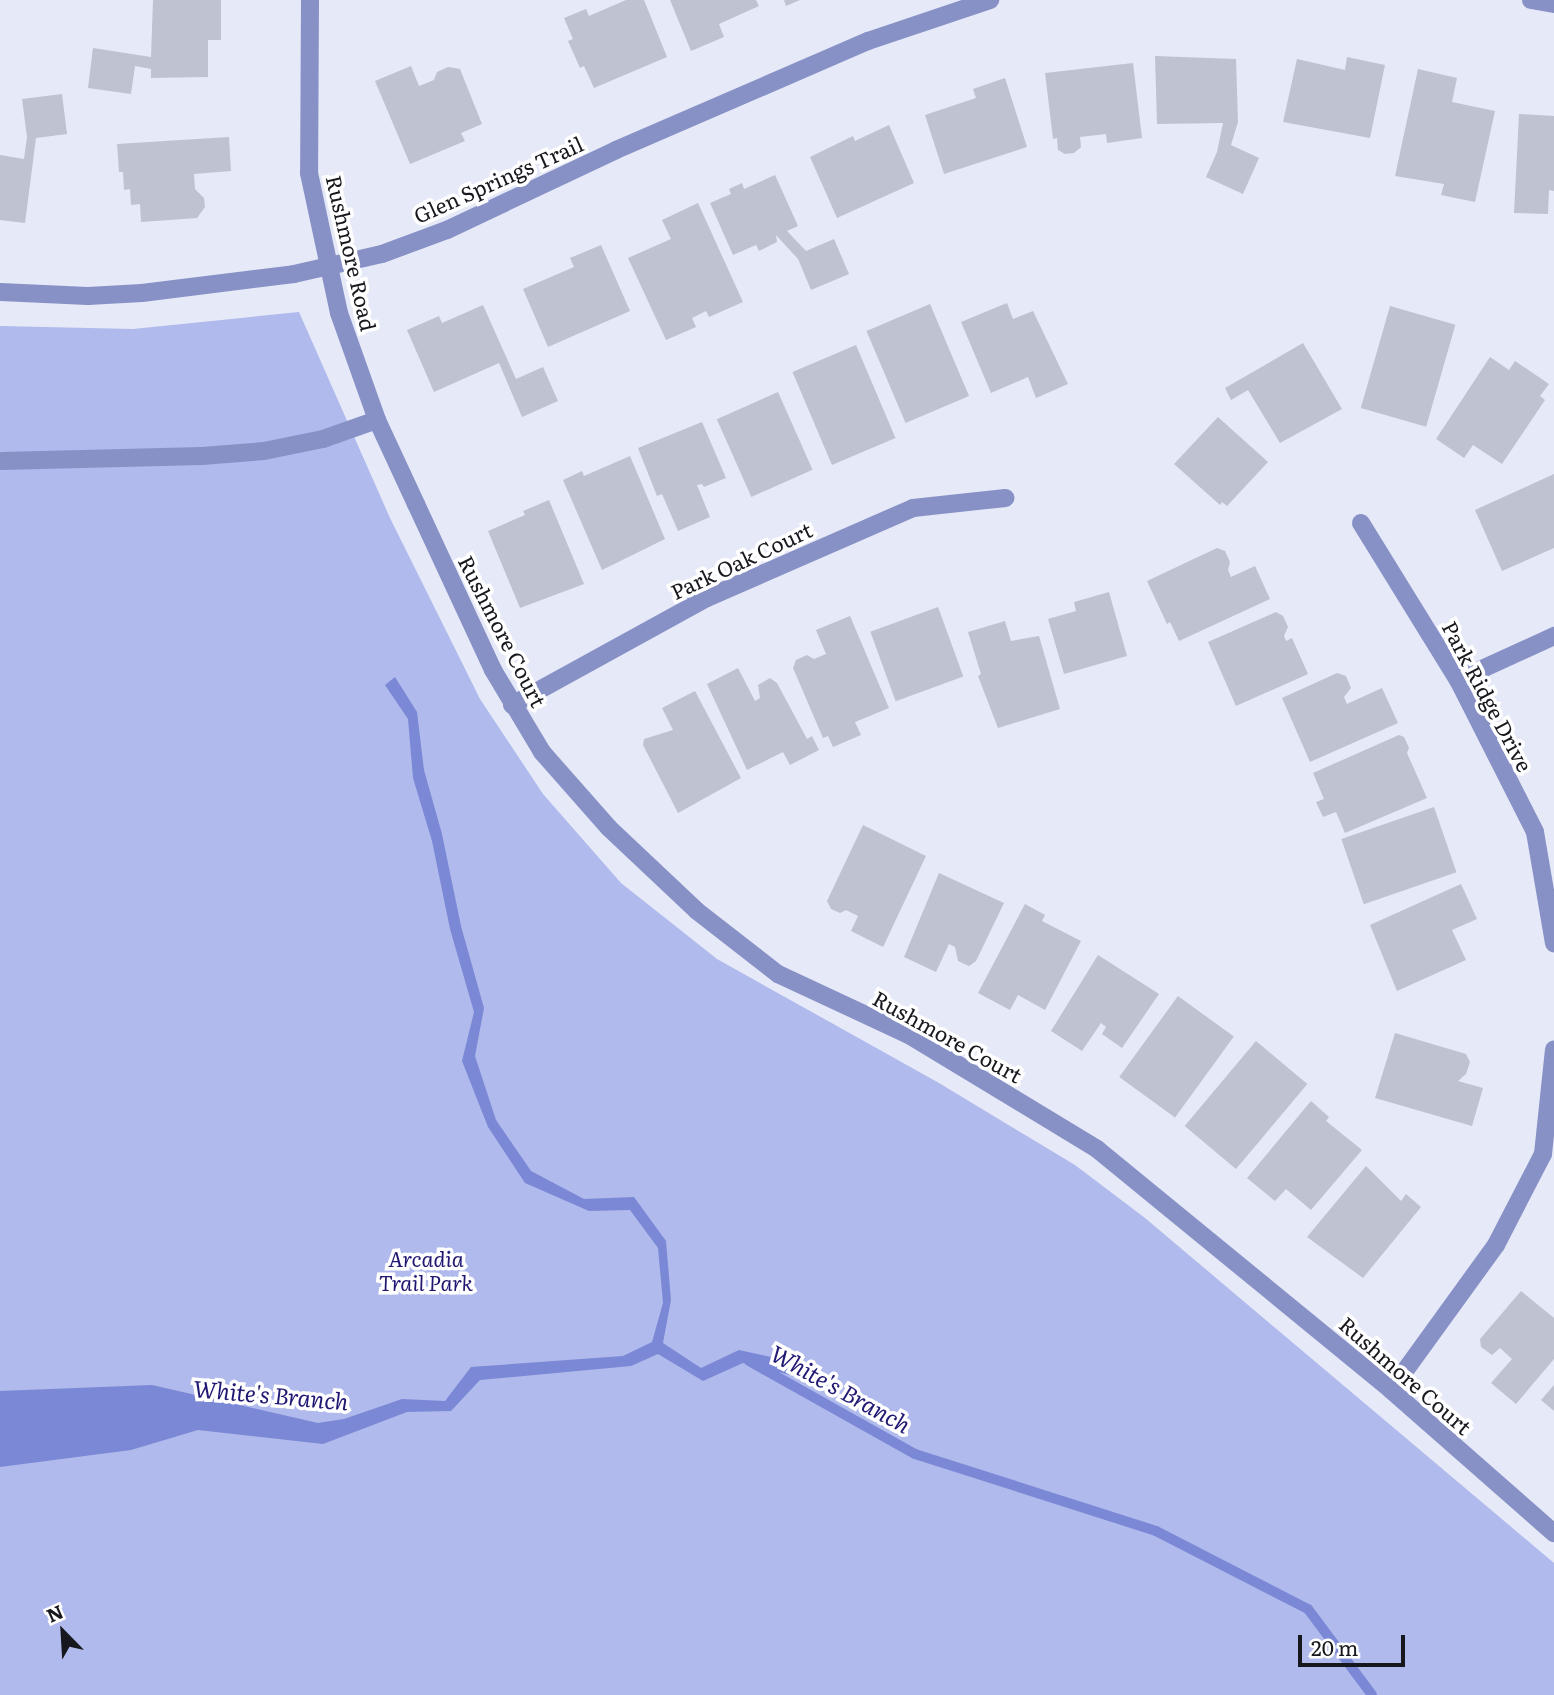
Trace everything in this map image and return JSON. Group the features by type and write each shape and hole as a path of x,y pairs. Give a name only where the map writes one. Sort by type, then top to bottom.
{"street":[{"name":"Rushmore Road","path":"310,0 309,173 339,313 377,420 416,504"},
{"name":"Glen Springs Trail","path":"0,292 88,296 142,293 294,274 382,254 447,230 616,150 868,41 990,0"},
{"path":"1531,0 1554,4"},
{"path":"2,461 202,456 264,451 323,439 377,420"},
{"name":"Park Oak Court","path":"512,705 707,598 913,508 1005,498"},
{"name":"Rushmore Court","path":"416,504 512,705 542,752 610,828 697,911 778,974 909,1035 1097,1149 1391,1390 1554,1533"},
{"name":"Park Ridge Drive","path":"1361,523 1458,680 1535,832 1554,943"},
{"path":"1458,680 1554,636"},
{"path":"1391,1390 1496,1245 1549,1155 1554,1050"}],"green space":[{"name":"Arcadia Trail Park","path":"299,312 390,518 480,699 543,794 621,883 717,959 939,1083 1075,1165 1145,1218 1554,1563 1554,1695 0,1695 0,326 133,329"}],"shaded area":[{"path":"395,677 417,712 424,770 442,834 461,926 484,1008 475,1056 496,1120 531,1171 584,1199 634,1197 666,1241 671,1300 663,1343 701,1368 739,1350 794,1362 790,1375 743,1363 703,1381 658,1354 631,1366 480,1380 451,1411 407,1412 323,1444 198,1430 131,1450 0,1467 0,1391 152,1385 318,1423 344,1419 402,1399 445,1401 471,1367 623,1356 652,1342 663,1303 658,1248 630,1210 589,1211 525,1183 488,1127 462,1061 474,1012 450,929 432,841 413,778 408,719 385,685"}],"building":[{"path":"153,0 221,0 221,40 208,40 208,77 151,78 151,69 135,66 131,94 88,88 93,48 151,57"},
{"path":"626,0 644,0 667,57 594,88 584,66 580,68 568,41 573,39 564,18 586,9 589,16"},
{"path":"670,0 756,0 759,6 719,24 724,37 691,51"},
{"path":"784,0 800,0 786,6"},
{"path":"1155,56 1236,59 1238,122 1231,145 1259,158 1243,194 1206,177 1217,152 1223,123 1157,124"},
{"path":"1347,57 1385,65 1370,138 1283,122 1297,59 1345,70"},
{"path":"1133,63 1142,138 1107,143 1106,134 1080,137 1081,147 1074,153 1065,154 1058,150 1057,138 1053,139 1045,73"},
{"path":"411,66 419,86 434,80 437,72 448,67 460,69 482,124 461,133 465,141 410,164 375,81"},
{"path":"1418,69 1457,78 1452,102 1495,111 1475,202 1441,195 1444,184 1395,176"},
{"path":"1005,78 1027,147 944,174 925,115 976,98 973,89"},
{"path":"62,94 67,134 36,138 25,223 0,220 0,155 24,159 27,137 22,99"},
{"path":"1519,114 1554,116 1554,191 1549,190 1548,214 1514,213"},
{"path":"889,125 914,183 837,218 810,157 853,136 855,141"},
{"path":"229,137 231,171 194,174 195,189 204,198 205,207 197,218 141,222 140,204 131,205 130,189 124,190 123,172 119,172 117,144"},
{"path":"775,175 798,226 787,231 806,251 834,239 849,274 811,290 798,259 776,235 777,242 759,251 756,245 733,255 710,203 731,194 729,189 742,183 744,189"},
{"path":"698,203 743,302 709,317 706,311 692,318 696,327 666,340 628,258 671,239 662,220"},
{"path":"601,245 630,311 548,347 523,289 574,267 570,258"},
{"path":"1007,303 1013,319 1033,311 1068,384 1036,398 1028,377 991,393 961,322"},
{"path":"930,304 969,396 906,423 866,331"},
{"path":"483,305 516,379 543,367 558,401 522,417 499,363 434,392 407,330 439,316 442,323"},
{"path":"1390,306 1455,325 1426,427 1361,408"},
{"path":"1303,343 1342,409 1280,443 1248,390 1231,400 1225,388"},
{"path":"856,345 895,438 832,465 792,372"},
{"path":"1490,357 1509,370 1515,361 1549,384 1540,396 1545,400 1502,464 1473,445 1464,458 1436,439"},
{"path":"778,392 813,470 751,497 717,419"},
{"path":"1218,417 1268,462 1227,506 1222,502 1220,505 1174,464"},
{"path":"702,422 726,478 704,487 702,484 697,485 710,517 678,531 662,494 657,496 638,448"},
{"path":"630,456 665,539 602,570 563,480 582,471 584,476"},
{"path":"1554,474 1554,548 1502,571 1475,510"},
{"path":"549,500 584,584 520,608 488,531 525,515 523,511"},
{"path":"1217,548 1225,551 1230,562 1228,570 1231,577 1255,566 1270,599 1179,641 1170,622 1167,624 1147,581"},
{"path":"1109,592 1127,656 1064,674 1048,619 1076,611 1074,602"},
{"path":"938,607 963,677 896,701 870,632"},
{"path":"1276,612 1283,616 1288,627 1284,636 1286,641 1292,638 1308,674 1236,706 1208,642"},
{"path":"850,616 889,708 855,722 861,735 833,747 828,736 823,738 793,668 796,660 807,655 814,659 826,654 816,630"},
{"path":"1005,621 1011,641 1039,636 1060,709 998,728 978,676 981,674 968,632"},
{"path":"738,668 755,701 760,698 758,685 770,678 777,683 807,739 812,736 819,750 790,765 783,752 747,770 707,684"},
{"path":"1337,673 1346,676 1351,688 1344,697 1347,704 1382,688 1398,723 1310,762 1282,698"},
{"path":"695,691 741,778 678,813 643,745 644,739 673,730 662,708"},
{"path":"1399,735 1404,737 1409,748 1407,753 1427,798 1345,833 1336,812 1323,817 1316,802 1324,799 1313,773"},
{"path":"1434,807 1456,872 1364,904 1341,839"},
{"path":"863,825 926,856 883,947 851,931 858,916 846,910 840,913 831,909 827,901"},
{"path":"939,873 1004,903 976,961 969,966 958,961 955,947 949,944 936,972 904,957"},
{"path":"1461,884 1477,919 1452,930 1466,960 1397,991 1370,925"},
{"path":"1025,904 1045,915 1042,921 1081,941 1045,1010 1018,995 1010,1010 978,993"},
{"path":"1098,955 1159,994 1122,1048 1102,1034 1106,1027 1101,1023 1082,1051 1051,1031"},
{"path":"1178,996 1234,1037 1175,1117 1119,1077"},
{"path":"1395,1033 1466,1054 1470,1062 1466,1074 1458,1081 1483,1088 1472,1126 1375,1098"},
{"path":"1256,1041 1307,1084 1236,1169 1185,1126"},
{"path":"1311,1101 1329,1117 1326,1121 1362,1150 1311,1210 1286,1189 1275,1201 1247,1178"},
{"path":"1366,1166 1401,1201 1406,1194 1421,1207 1363,1278 1307,1237"},
{"path":"1521,1291 1554,1318 1554,1359 1516,1404 1491,1383 1512,1359 1500,1348 1492,1355 1481,1347 1480,1339"},
{"path":"1554,1385 1554,1411 1541,1400"}],"waterway":[{"name":"White's Branch","path":"749,1361 915,1454 1156,1531 1308,1609 1372,1695"}]}
